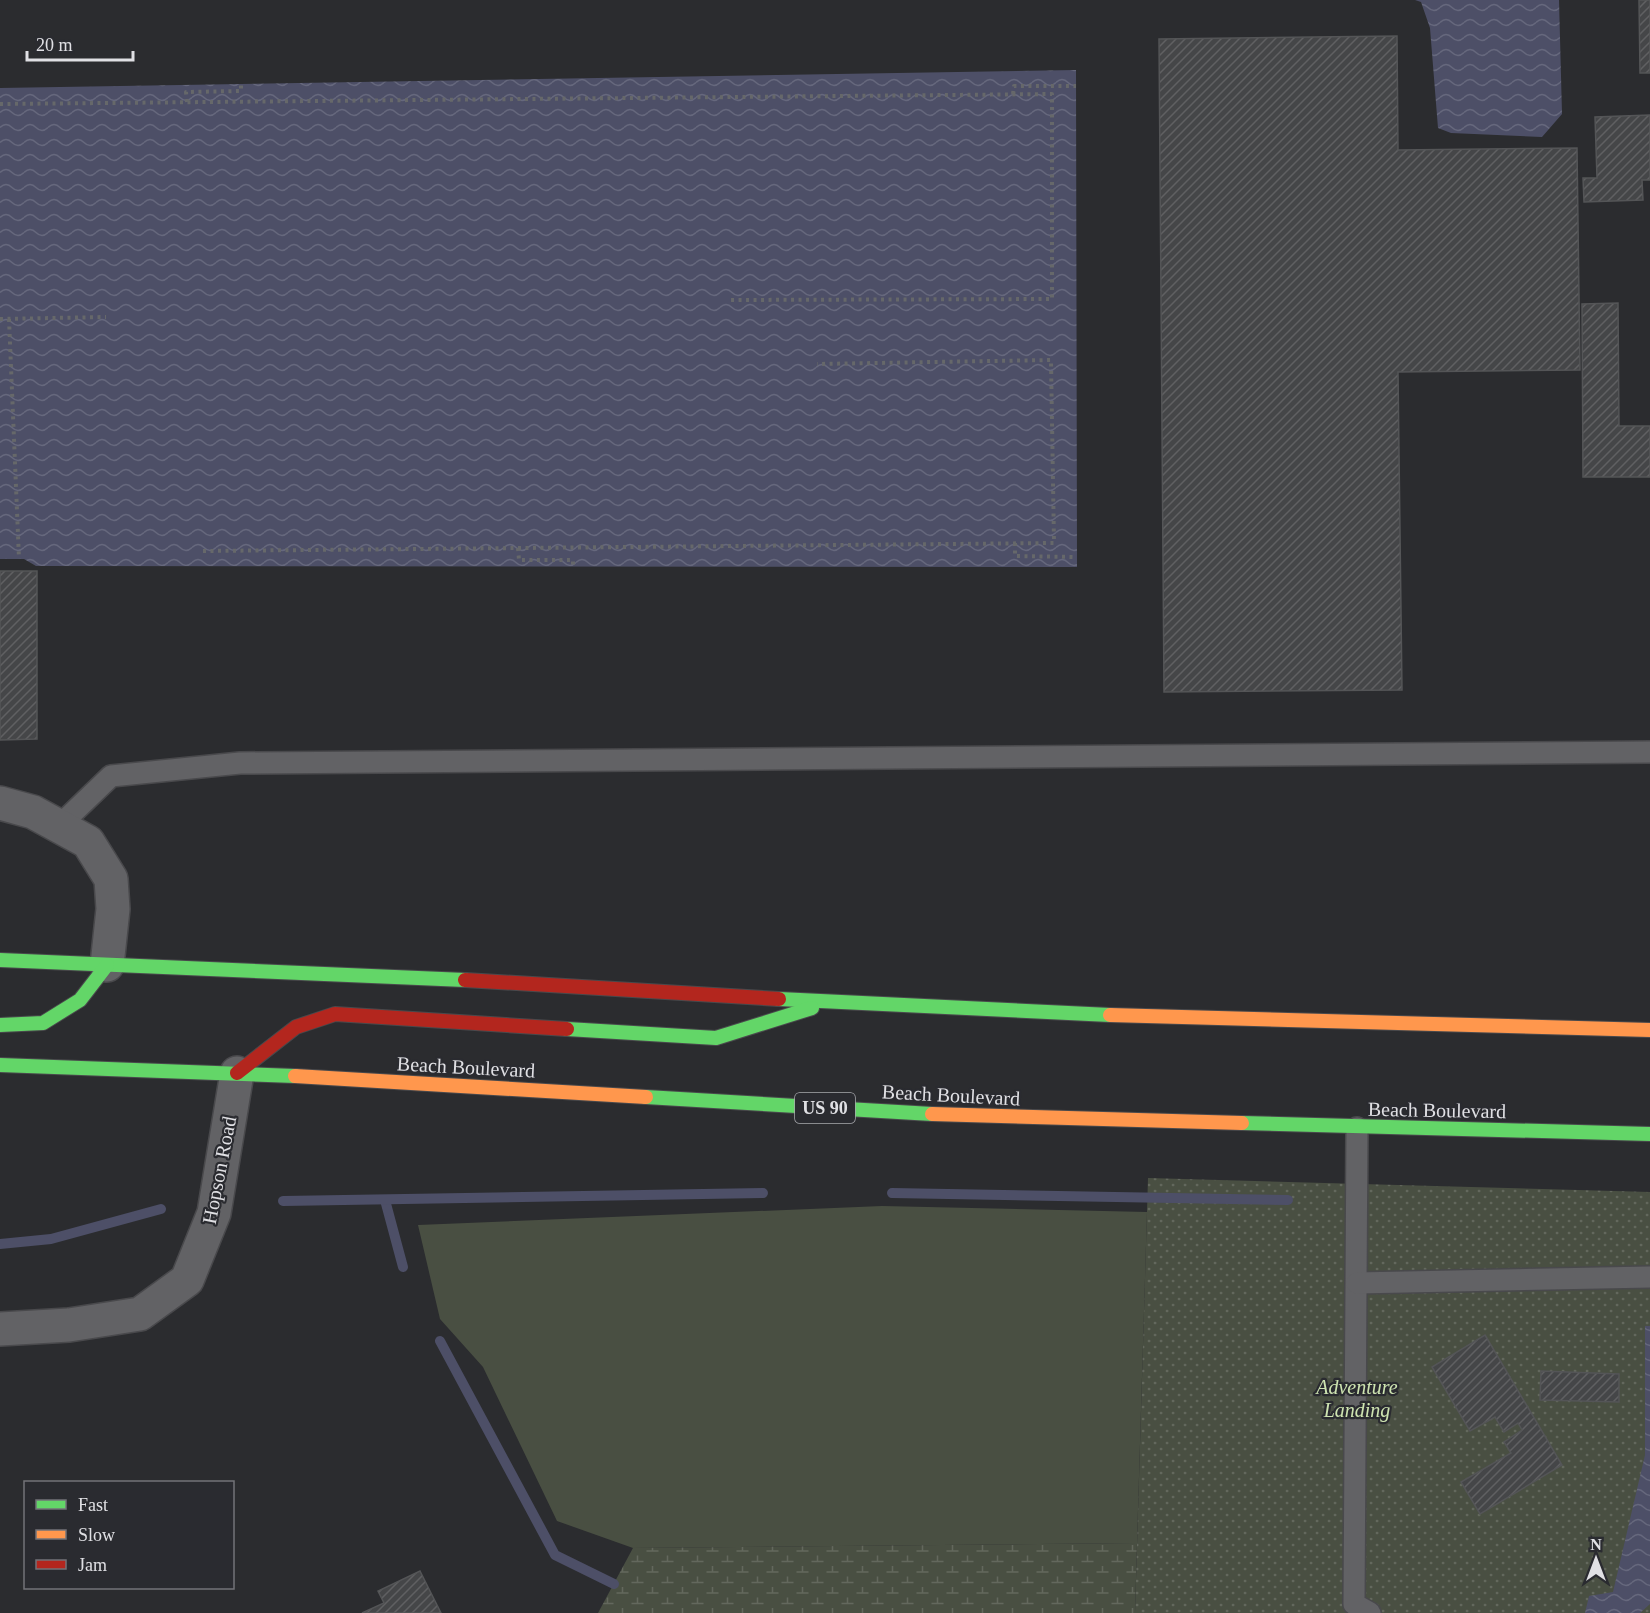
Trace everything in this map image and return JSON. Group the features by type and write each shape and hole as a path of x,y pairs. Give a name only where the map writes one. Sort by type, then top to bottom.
{"highway":[{"path":"0,960 396,976 949,1009 1366,1024 1650,1030"},
{"path":"0,1025 43,1023 80,1000 107,965"},
{"path":"237,1073 296,1027 335,1014 716,1038 831,1002"},
{"name":"Beach Boulevard","path":"0,1065 237,1073 958,1116 1650,1134"}],"street":[{"path":"0,803 33,812 88,842 111,879 113,909 107,965"},
{"name":"Hopson Road","path":"0,1329 69,1325 140,1314 187,1280 214,1213 237,1073"}],"lane":[{"path":"59,826 111,776 240,763 1650,752"},
{"path":"1358,1128 1354,1604 1370,1613"},
{"path":"1358,1283 1650,1277"}],"path":[{"path":"187,102 186,92 241,91 241,84"},
{"path":"1013,94 1014,86 1076,86"},
{"path":"0,104 1052,94 1052,299 730,300"},
{"path":"0,319 106,316"},
{"path":"9,319 19,559"},
{"path":"203,551 1054,543 1050,360 817,364"},
{"path":"1015,543 1015,555 1077,557"},
{"path":"518,548 519,560 573,560 573,567"}],"green space":[{"name":"Adventure Landing","path":"1148,1178 1650,1192 1650,1613 1135,1613"},
{"path":"882,1206 1147,1212 1137,1543 633,1548 557,1521 483,1367 440,1319 418,1225"},
{"path":"1137,1543 1135,1613 598,1613 633,1548"}],"water":[{"path":"1415,0 1559,0 1562,114 1542,137 1451,133 1438,128 1430,28 1421,2"},
{"path":"1076,70 1077,567 36,566 24,559 0,559 0,88"},
{"path":"1645,1326 1650,1326 1650,1604 1640,1613 1585,1613 1589,1596 1613,1592 1645,1455"}],"building":[{"path":"1639,0 1650,0 1650,73 1640,73"},
{"path":"1397,36 1398,150 1577,148 1580,370 1398,372 1402,690 1164,692 1159,39"},
{"path":"1650,115 1650,180 1642,180 1643,200 1584,202 1583,178 1597,178 1595,117"},
{"path":"1618,303 1619,426 1650,426 1650,477 1583,477 1582,304"},
{"path":"0,571 37,571 37,739 0,740"},
{"path":"1485,1335 1562,1465 1480,1514 1461,1482 1511,1453 1504,1442 1522,1430 1518,1423 1504,1432 1495,1417 1470,1431 1432,1367"},
{"path":"1541,1371 1619,1374 1619,1402 1540,1400"},
{"path":"420,1571 441,1613 362,1613 384,1603 378,1591"}],"waterway":[{"path":"283,1201 763,1193"},
{"path":"892,1193 1288,1200"},
{"path":"385,1200 403,1267"},
{"path":"0,1244 51,1239 161,1209"},
{"path":"440,1341 555,1555 614,1584"}],"traffic: fast":[{"path":"0,960 465,980"},
{"path":"0,1025 43,1023 80,1000 107,965"},
{"path":"779,999 1110,1015"},
{"path":"567,1029 716,1038 812,1008"},
{"path":"0,1065 295,1076"},
{"path":"646,1097 932,1114"},
{"path":"1242,1123 1650,1134"}],"traffic: slow":[{"path":"1110,1015 1650,1030"},
{"path":"295,1076 646,1097"},
{"path":"932,1114 1242,1123"}],"traffic: jam":[{"path":"465,980 779,999"},
{"path":"237,1073 296,1027 335,1014 567,1029"}]}
